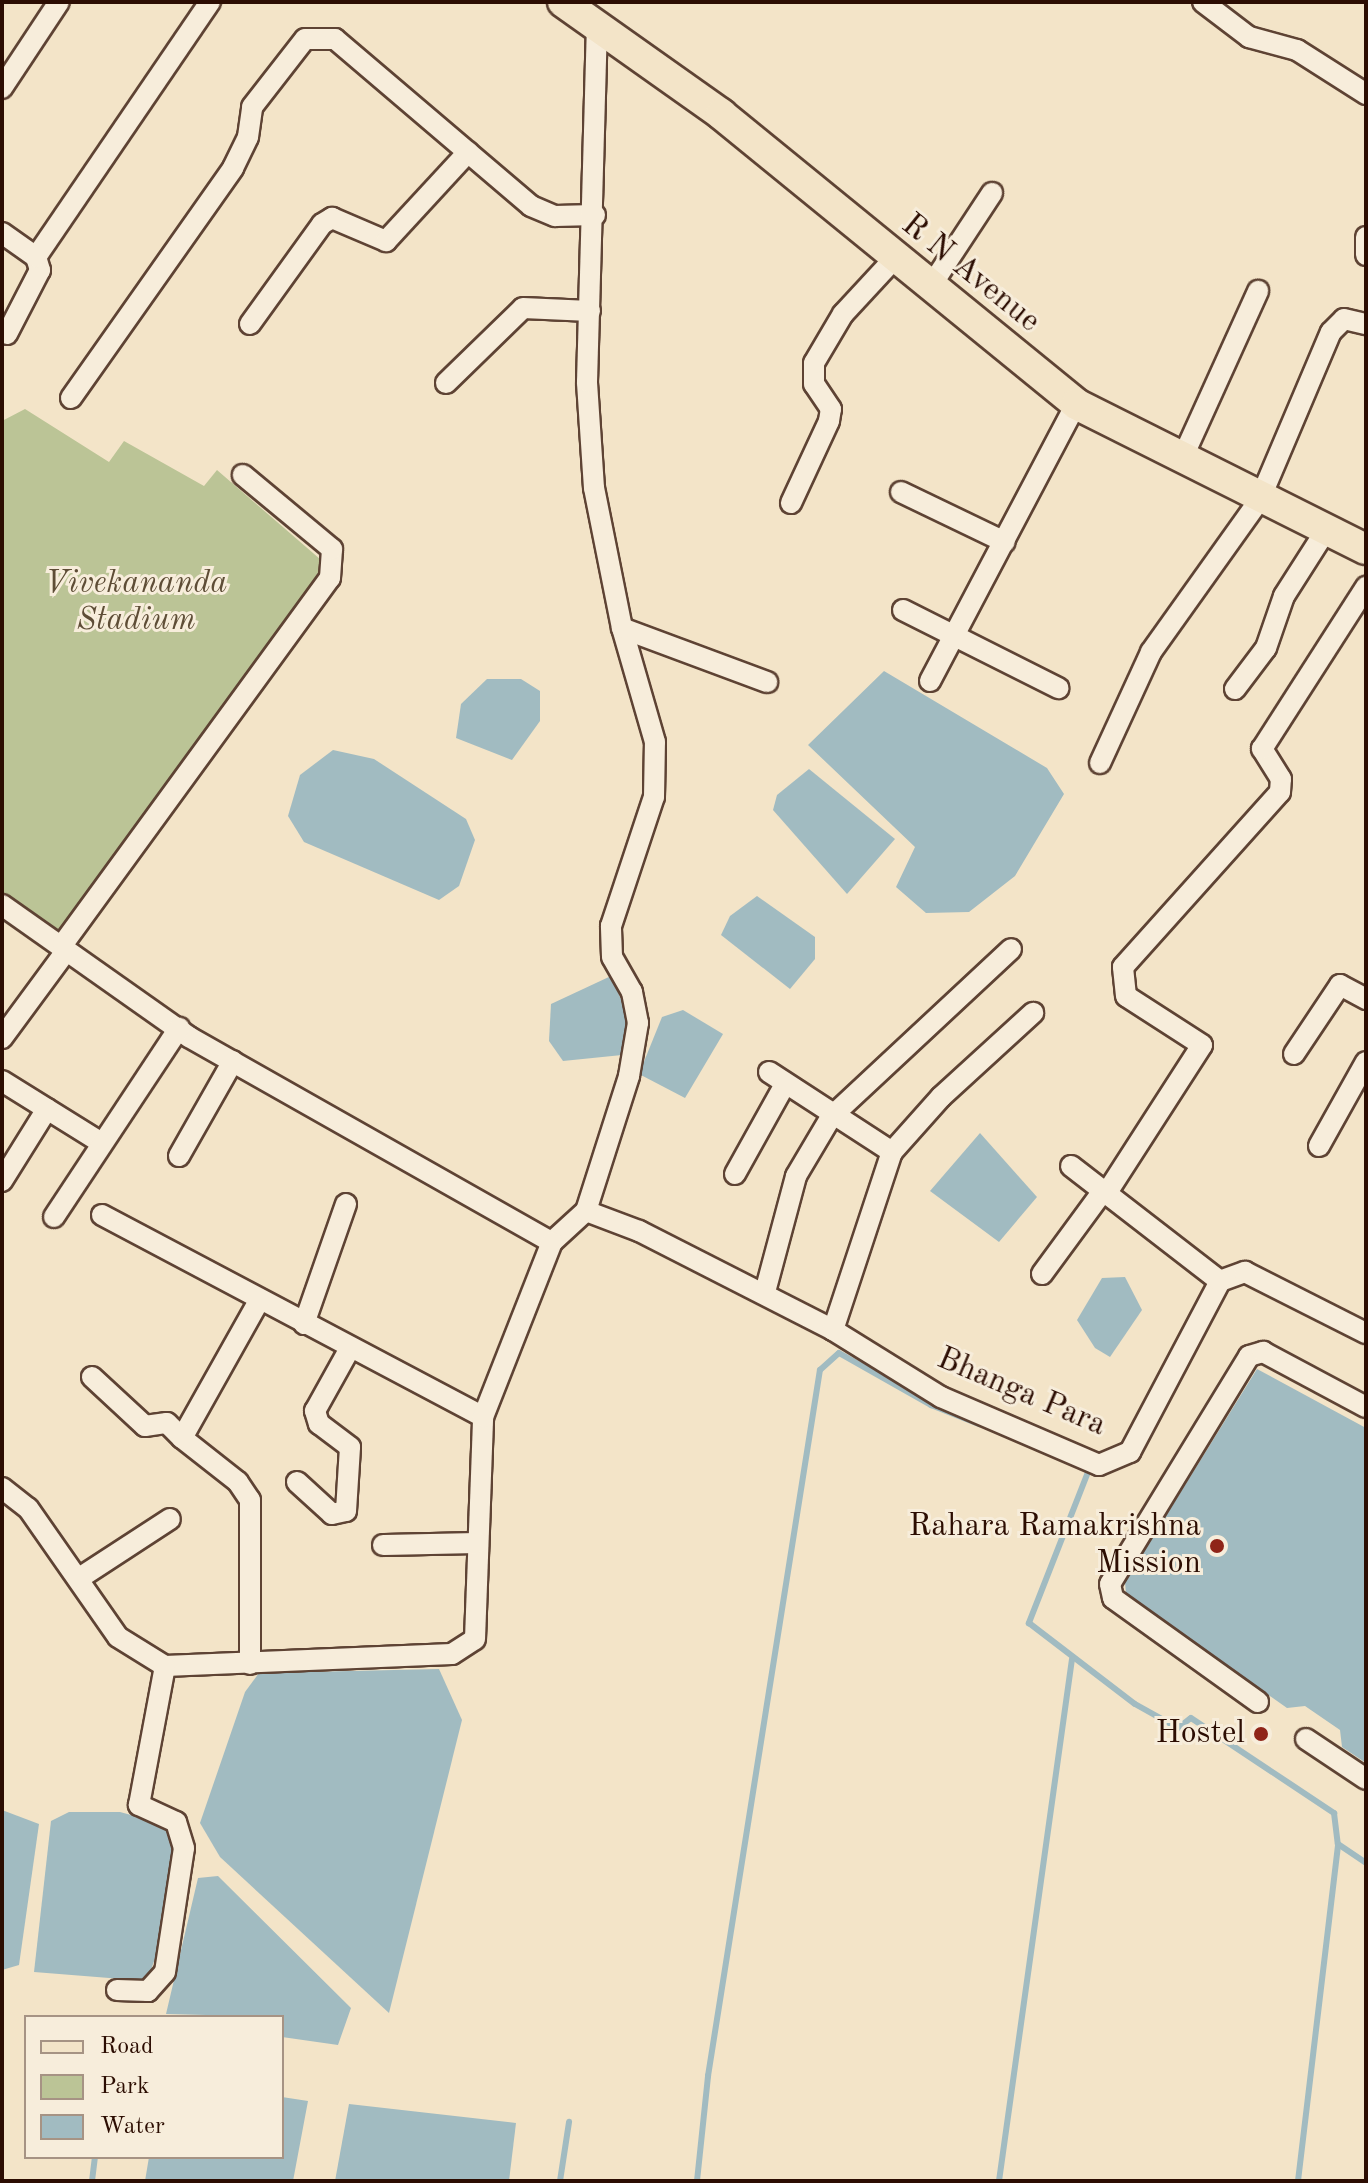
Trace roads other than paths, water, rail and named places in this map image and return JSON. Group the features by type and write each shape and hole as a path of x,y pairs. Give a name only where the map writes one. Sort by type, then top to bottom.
{"main road":[{"name":"R N Avenue","path":"582,12 721,114 893,260 1076,404 1181,461 1325,532 1363,540"}],"street":[{"path":"6,75 59,2"},
{"path":"36,257 210,2"},
{"path":"1203,2 1249,37 1297,50 1366,94"},
{"path":"2,1488 28,1508 81,1577 118,1637 165,1666 452,1654 475,1639 483,1417 552,1242 586,1211 629,1076 638,1023 632,992 612,957 611,926 654,797 655,742 622,628 594,488 590,311 595,215 582,12"},
{"path":"71,398 233,168 248,137 252,107 305,39 335,39 531,206 555,216 595,215"},
{"path":"250,324 327,220 386,241 468,152"},
{"path":"929,289 992,193"},
{"path":"2,233 36,257 40,274 7,334"},
{"path":"1366,237 1366,255"},
{"path":"791,503 829,421 828,401 814,384 814,363 843,314 893,260"},
{"path":"1181,461 1258,291"},
{"path":"446,383 523,308 590,311"},
{"path":"1100,763 1151,652 1260,499 1331,332 1344,319 1366,324"},
{"path":"930,681 955,639 1076,404"},
{"path":"2,1038 330,578 332,549 243,475"},
{"path":"901,492 1005,542"},
{"path":"1235,689 1266,648 1284,596 1325,532"},
{"path":"1042,1274 1104,1193 1202,1045 1126,996 1123,967 1270,809 1281,779 1262,749 1366,587"},
{"path":"903,610 955,639 1058,688"},
{"path":"622,628 767,682"},
{"path":"2,905 179,1028 552,1242"},
{"path":"765,1292 796,1176 831,1117 1011,949"},
{"path":"1294,1054 1340,985 1366,999"},
{"path":"833,1330 892,1152 941,1097 1033,1013"},
{"path":"54,1217 100,1142 179,1028"},
{"path":"179,1156 233,1061"},
{"path":"1319,1146 1366,1062"},
{"path":"735,1174 777,1078 831,1117 892,1152"},
{"path":"2,1081 100,1142"},
{"path":"2,1181 47,1109"},
{"path":"1071,1166 1220,1281 1245,1272 1366,1333"},
{"path":"304,1324 346,1204"},
{"name":"Bhanga Para","path":"586,1211 765,1292 941,1397 1099,1465 1130,1452 1220,1281"},
{"path":"102,1215 259,1301 483,1417"},
{"path":"182,1438 259,1301"},
{"path":"297,1482 332,1514 346,1511 350,1447 319,1424 315,1411 350,1348"},
{"path":"1258,1702 1113,1598 1110,1584 1249,1356 1263,1352 1366,1407"},
{"path":"92,1377 145,1426 167,1423 238,1482 250,1500 250,1664"},
{"path":"81,1577 170,1519"},
{"path":"383,1545 478,1543"},
{"path":"117,1990 148,1991 165,1972 184,1848 176,1822 139,1805 165,1666"},
{"path":"1306,1739 1366,1779"}],"water":[{"path":"884,671 1047,768 1064,794 1015,876 969,912 926,913 896,887 915,847 808,745"},
{"path":"487,679 521,679 540,691 540,721 512,760 456,738 461,704"},
{"path":"333,750 374,759 466,819 475,840 459,886 439,900 304,842 288,816 300,775"},
{"path":"809,769 895,839 847,894 773,810 777,795"},
{"path":"757,896 815,937 815,959 790,989 721,935 730,916"},
{"path":"611,976 630,1020 622,1055 563,1061 549,1041 551,1004"},
{"path":"683,1010 723,1034 685,1098 639,1074 662,1017"},
{"path":"980,1133 1037,1197 999,1242 930,1191"},
{"path":"1125,1277 1142,1310 1110,1357 1095,1348 1077,1320 1102,1278"},
{"path":"1257,1369 1366,1428 1366,1763 1342,1747 1340,1730 1305,1706 1287,1708 1126,1594 1125,1582"},
{"path":"439,1669 462,1720 389,2013 220,1857 200,1823 245,1692 259,1673"},
{"path":"2,1810 39,1824 19,1965 2,1970"},
{"path":"69,1812 120,1812 175,1827 164,1933 147,1981 34,1972 51,1821"},
{"path":"218,1876 351,2008 338,2045 284,2037 284,2015 166,2014 198,1878"},
{"path":"284,2097 308,2101 293,2181 145,2181 149,2159 284,2159"},
{"path":"349,2104 516,2123 509,2181 335,2181"}],"waterway":[{"path":"697,2181 708,2076 820,1370 839,1353 931,1405 979,1424"},
{"path":"1090,1467 1029,1623 1135,1704 1178,1728 1191,1718 1334,1813 1338,1844 1366,1863"},
{"path":"999,2181 1072,1659"},
{"path":"1298,2181 1338,1844"},
{"path":"560,2181 569,2122"},
{"path":"92,2181 95,2159"}],"place":[{"name":"Rahara Ramakrishna Mission","path":"1217,1546"},
{"name":"Hostel","path":"1261,1734"}],"park label":[{"name":"Vivekananda Stadium","path":"136,604"}]}
